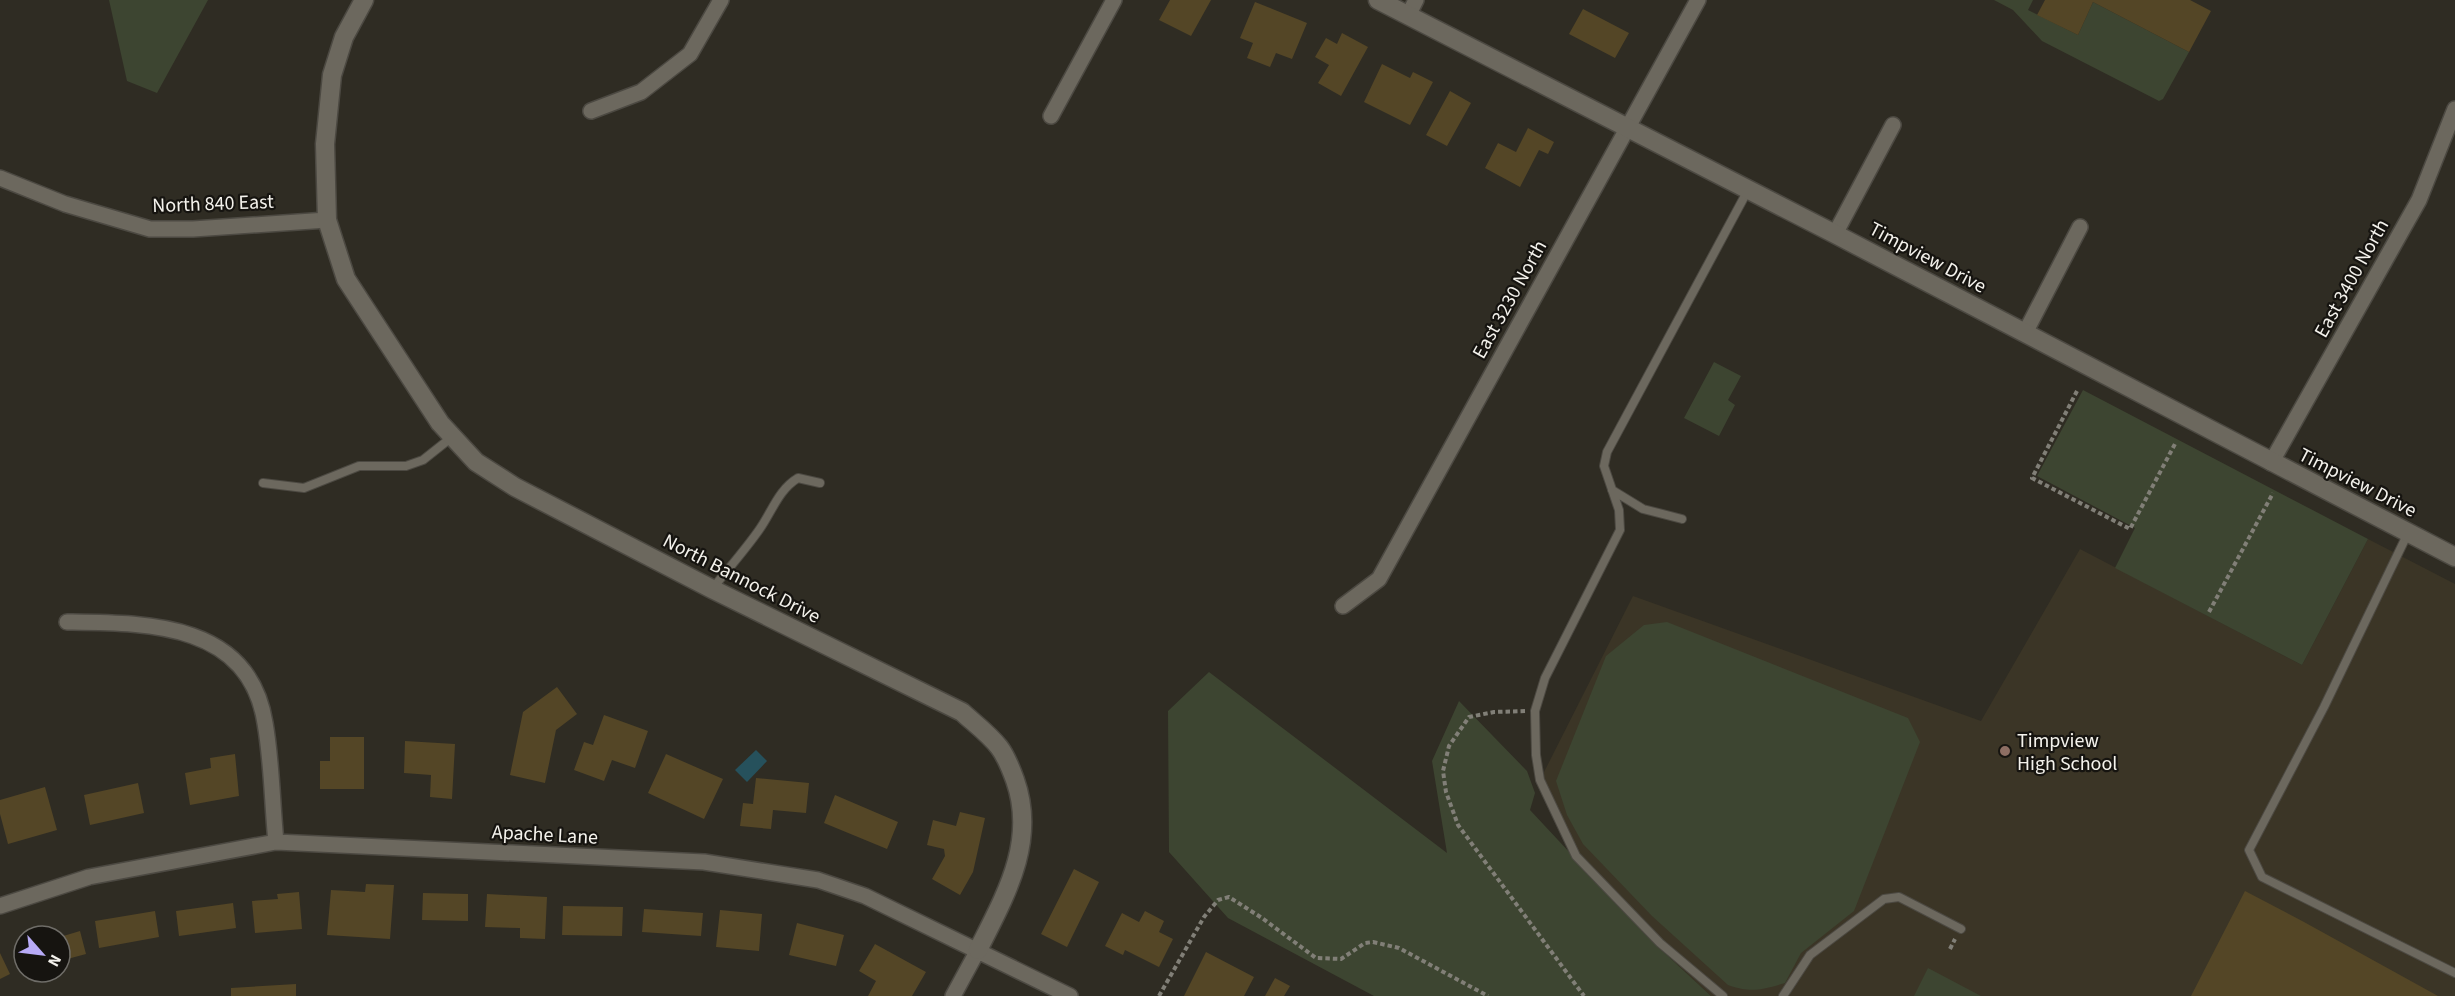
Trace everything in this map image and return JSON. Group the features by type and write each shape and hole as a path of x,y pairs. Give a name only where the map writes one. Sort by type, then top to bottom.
{"street":[{"name":"North Bannock Drive","path":"364,0 344,37 332,75 324,144 327,220 346,279 440,423 476,462 515,487 712,589 962,712 999,747 1012,770 1020,793 1023,833 1009,887 953,996"},
{"path":"591,111 641,92 690,54 721,0"},
{"path":"1052,116 1114,0"},
{"name":"Timpview Drive","path":"1378,0 1412,8 1627,128 2455,557"},
{"name":"East 3230 North","path":"1343,606 1379,579 1698,0"},
{"name":"East 3400 North","path":"2271,463 2419,200 2455,109"},
{"path":"1835,234 1893,124"},
{"name":"North 840 East","path":"0,178 65,204 150,229 193,229 327,220"},
{"path":"2025,333 2080,227"},
{"path":"66,622 121,623 184,633 216,646 230,656 245,672 256,691 265,722 276,842"},
{"name":"Apache Lane","path":"0,906 89,878 276,842 704,862 818,880 865,896 1070,996"}],"lane":[{"path":"1723,996 1659,943 1576,856 1540,780 1536,755 1535,711 1545,678 1620,530 1619,510 1604,466 1607,452 1748,190"},
{"path":"263,483 304,488 359,466 406,466 423,460 452,437"},
{"path":"712,589 758,531 781,492 789,484 798,478 820,483"},
{"path":"1612,490 1643,509 1682,519"},
{"path":"2408,534 2324,707 2249,850 2262,877 2455,973"},
{"path":"1783,996 1810,955 1884,899 1899,897 1961,929"}],"path":[{"path":"2078,391 2032,478 2130,529 2176,442"},
{"path":"2210,612 2274,493"},
{"path":"1535,711 1494,712 1469,717 1449,746 1443,771 1446,792 1458,825 1476,852 1584,996"},
{"path":"1159,996 1204,918 1218,900 1229,897 1263,918 1316,958 1341,959 1365,943 1372,942 1399,948 1426,965 1488,996"}],"shaded area":[{"name":"Timpview High School","path":"2368,539 2455,584 2455,996 1711,996 1655,944 1573,857 1540,780 1633,596 1981,721 2080,549 2302,665"}],"green space":[{"path":"109,0 208,0 157,93 127,81"},
{"path":"1994,0 2033,0 2028,10 2078,35 2093,2 2189,52 2163,99 2159,101 2042,41 2013,10"},
{"path":"1714,362 1741,376 1728,400 1735,405 1719,436 1684,418"},
{"path":"2083,390 2368,539 2302,665 2115,568 2135,528 2037,476"},
{"path":"1667,622 1908,718 1920,742 1854,911 1801,953 1785,983 1756,990 1728,985 1652,916 1583,844 1567,815 1556,781 1606,656 1644,625"},
{"path":"1209,672 1447,853 1432,761 1459,701 1527,771 1535,793 1530,810 1655,944 1711,996 1374,996 1228,918 1169,852 1168,711"},
{"path":"1928,968 1981,996 1914,996"}],"water":[{"path":"756,750 767,761 747,782 735,770"}],"building":[{"path":"1170,0 1211,0 1191,36 1159,20"},
{"path":"2045,0 2190,0 2211,11 2189,52 2093,2 2078,35 2037,15"},
{"path":"1255,2 1307,23 1292,59 1276,53 1270,67 1247,58 1253,43 1240,38"},
{"path":"1583,9 1629,33 1615,58 1569,34"},
{"path":"1342,33 1368,47 1341,96 1318,83 1329,65 1315,57 1326,38 1337,44"},
{"path":"1382,64 1410,78 1413,72 1433,82 1410,125 1364,102"},
{"path":"1450,91 1471,103 1447,146 1426,135"},
{"path":"1528,128 1554,142 1548,154 1539,150 1520,187 1485,168 1498,143 1516,152"},
{"path":"557,687 577,714 556,730 545,783 510,775 523,712"},
{"path":"604,715 648,731 635,768 612,760 604,781 574,770 584,742 593,745"},
{"path":"330,737 364,737 364,789 320,789 320,761 330,761"},
{"path":"405,741 455,744 452,799 430,797 431,775 404,773"},
{"path":"235,754 239,796 190,805 185,773 211,768 210,758"},
{"path":"666,754 723,779 704,819 648,793"},
{"path":"756,778 809,783 806,813 773,810 771,829 740,826 743,803 753,804"},
{"path":"138,783 144,813 90,825 84,795"},
{"path":"45,787 57,830 8,844 0,814 0,800"},
{"path":"835,795 898,822 887,849 824,823"},
{"path":"960,812 985,818 973,872 960,895 932,879 945,856 944,849 927,845 933,820 956,826"},
{"path":"1074,869 1099,882 1067,947 1041,934"},
{"path":"366,884 394,885 390,939 327,935 331,890 365,892"},
{"path":"2245,891 2304,922 2438,996 2191,996"},
{"path":"299,892 302,929 255,933 252,901 278,899 277,894"},
{"path":"423,893 468,894 468,921 422,920"},
{"path":"487,894 547,897 545,939 520,938 520,928 485,927"},
{"path":"233,903 236,928 179,936 176,911"},
{"path":"563,906 623,907 622,936 562,935"},
{"path":"644,909 703,913 701,936 642,932"},
{"path":"720,910 762,914 759,951 716,947"},
{"path":"155,911 159,937 99,948 95,921"},
{"path":"1145,911 1164,921 1159,932 1173,939 1159,967 1125,950 1123,955 1105,946 1122,913 1139,922"},
{"path":"797,923 844,935 836,966 789,955"},
{"path":"80,931 86,954 72,958 72,933"},
{"path":"875,944 926,972 912,996 868,996 876,981 859,971"},
{"path":"1206,952 1254,977 1244,996 1184,996"},
{"path":"0,953 10,974 0,979"},
{"path":"1275,978 1290,986 1284,996 1265,996"},
{"path":"296,984 296,996 231,996 231,988"}],"place":[{"name":"Timpview High School","path":"2005,751"}]}
